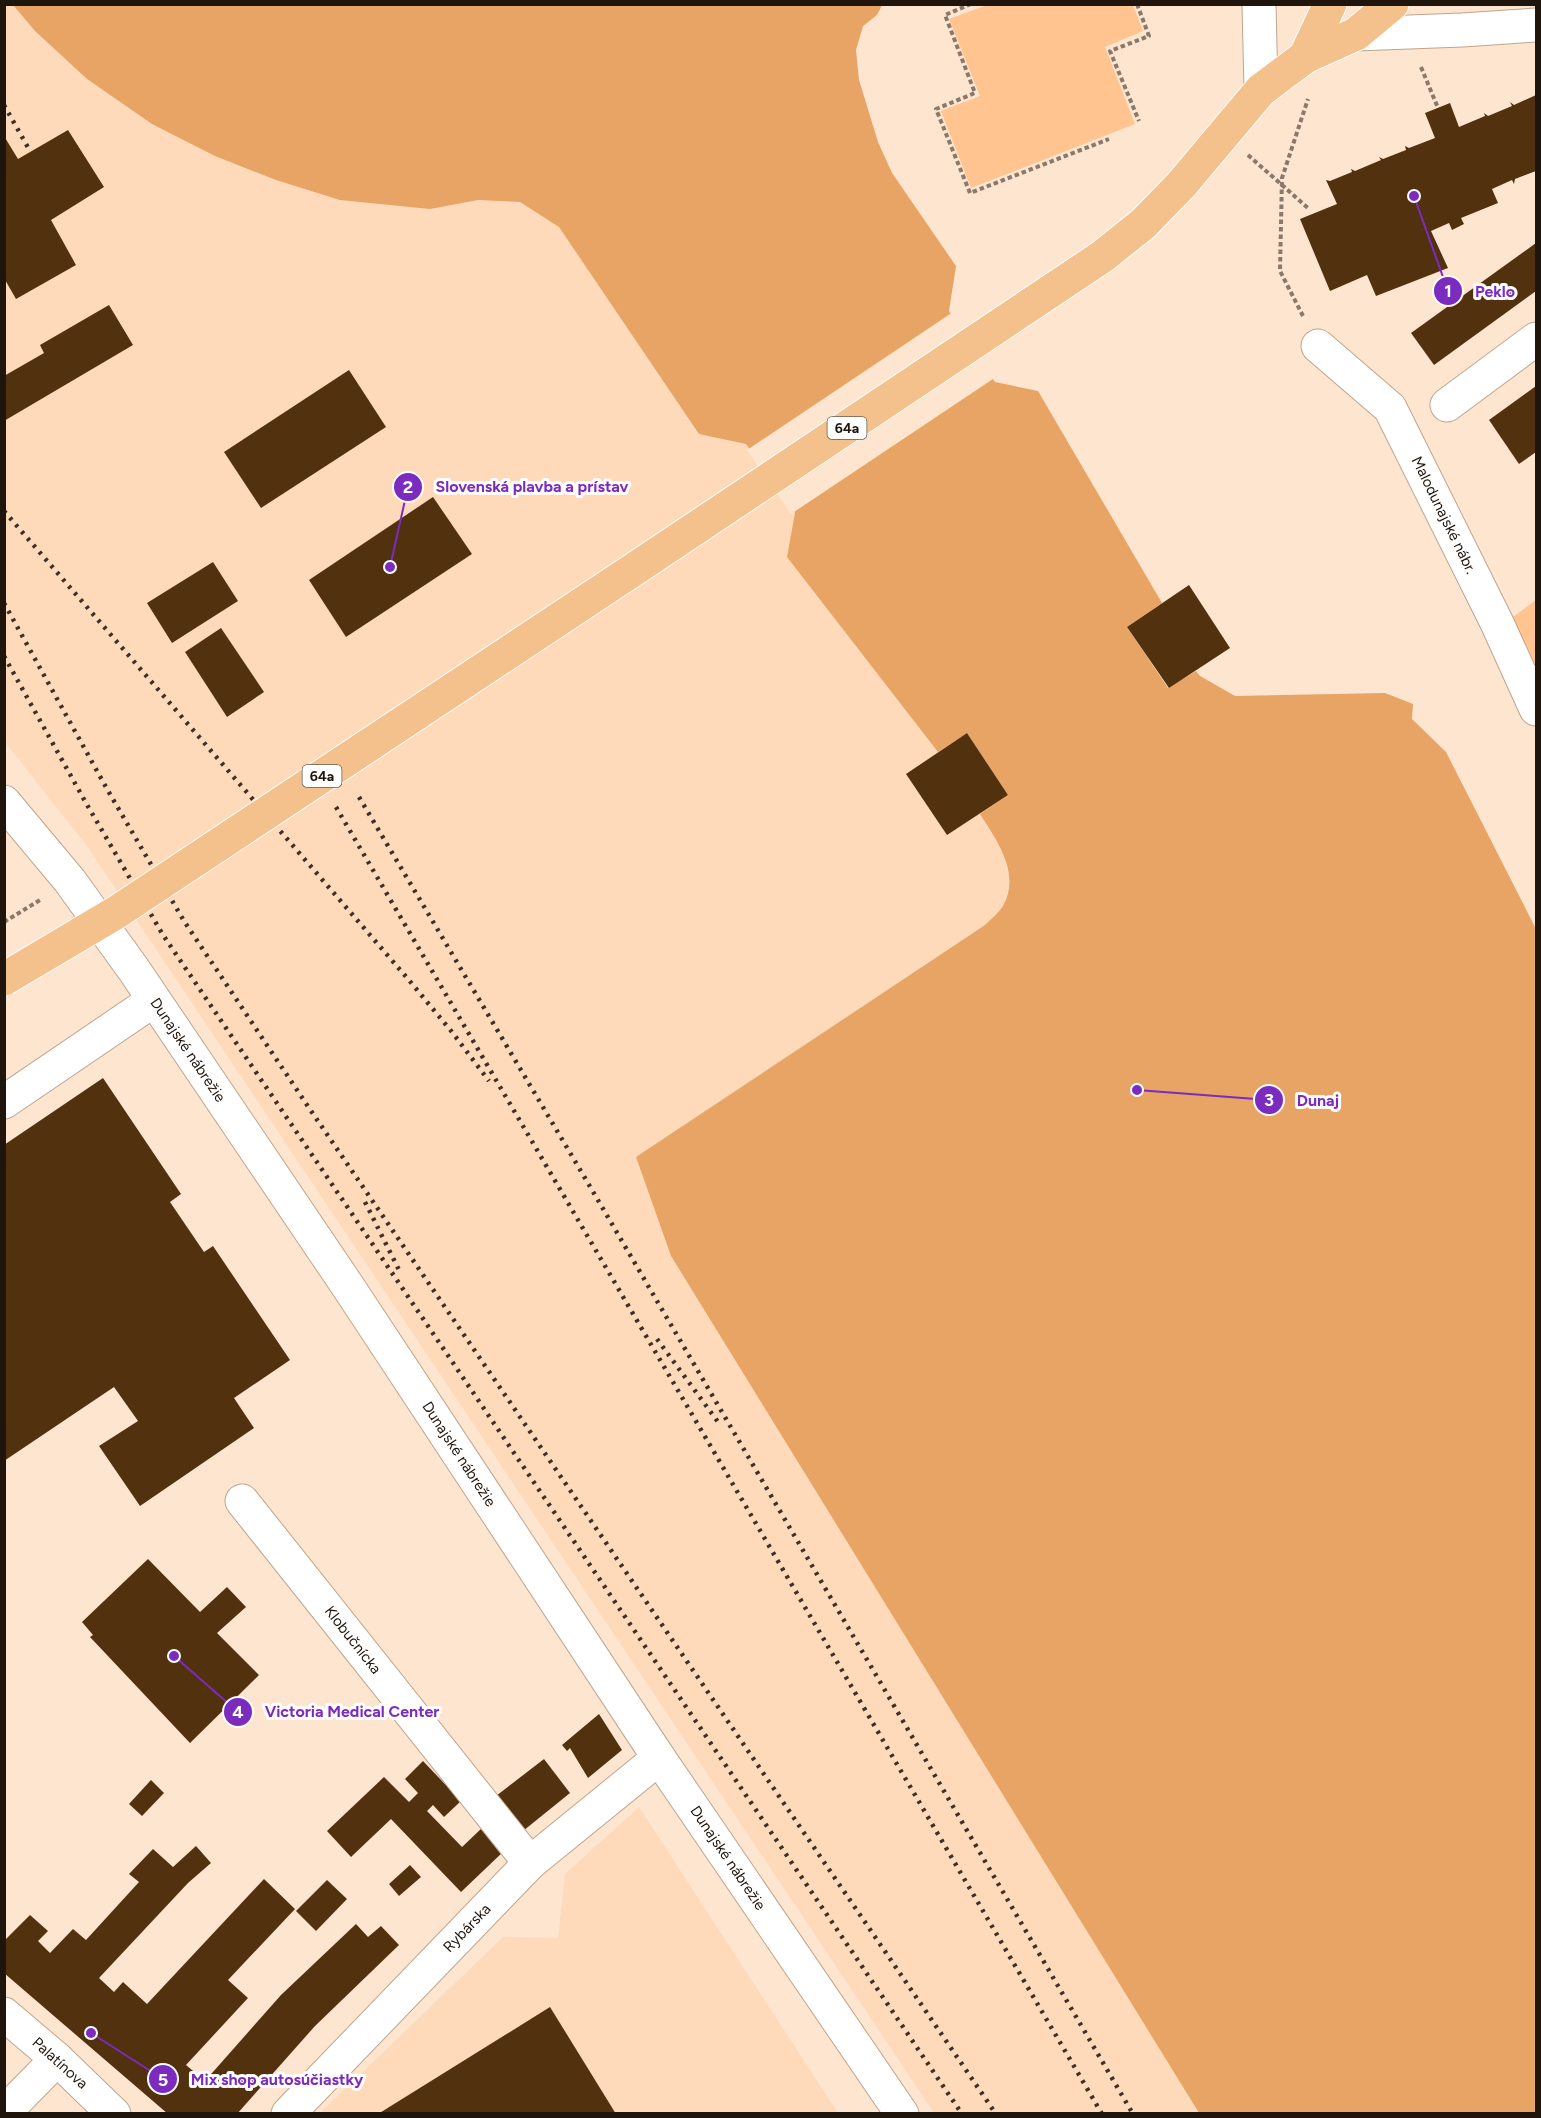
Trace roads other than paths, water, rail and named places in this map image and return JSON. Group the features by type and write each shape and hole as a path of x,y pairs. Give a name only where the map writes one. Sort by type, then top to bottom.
{"main road":[{"name":"64a","path":"1305,57 1330,4"},
{"name":"64a","path":"4,979 117,912 1059,287 1143,224 1181,185 1261,90 1305,57 1356,34 1392,4"}],"street":[{"path":"1259,4 1261,90"},
{"path":"1356,34 1536,25"},
{"path":"1447,405 1536,339"},
{"name":"Malodunajské nábr.","path":"1318,346 1390,408 1497,622 1536,709"},
{"name":"Dunajské nábrežie","path":"4,802 70,881 153,1000 349,1288 659,1758 902,2114"},
{"path":"4,1102 153,1000"},
{"name":"Klobučnícka","path":"242,1501 530,1863"},
{"name":"Rybárska","path":"288,2114 530,1863 659,1758"},
{"name":"Palatínova","path":"4,2014 57,2059 114,2114"},
{"path":"4,2113 57,2059"}],"railway":[{"path":"4,105 30,151"},
{"path":"4,511 408,979 489,1081"},
{"path":"4,603 107,789 184,921 307,1105 996,2114"},
{"path":"4,656 163,935 962,2114"},
{"path":"359,797 1133,2114"},
{"path":"336,807 1102,2114"},
{"path":"365,1202 400,1272"},
{"path":"657,1339 721,1426"}],"place":[{"name":"Peklo","path":"1414,196"},
{"name":"Slovenská plavba a prístav","path":"390,567"},
{"name":"Dunaj","path":"1137,1090"},
{"name":"Victoria Medical Center","path":"174,1656"},
{"name":"Mix shop autosúčiastky","path":"91,2033"}]}
